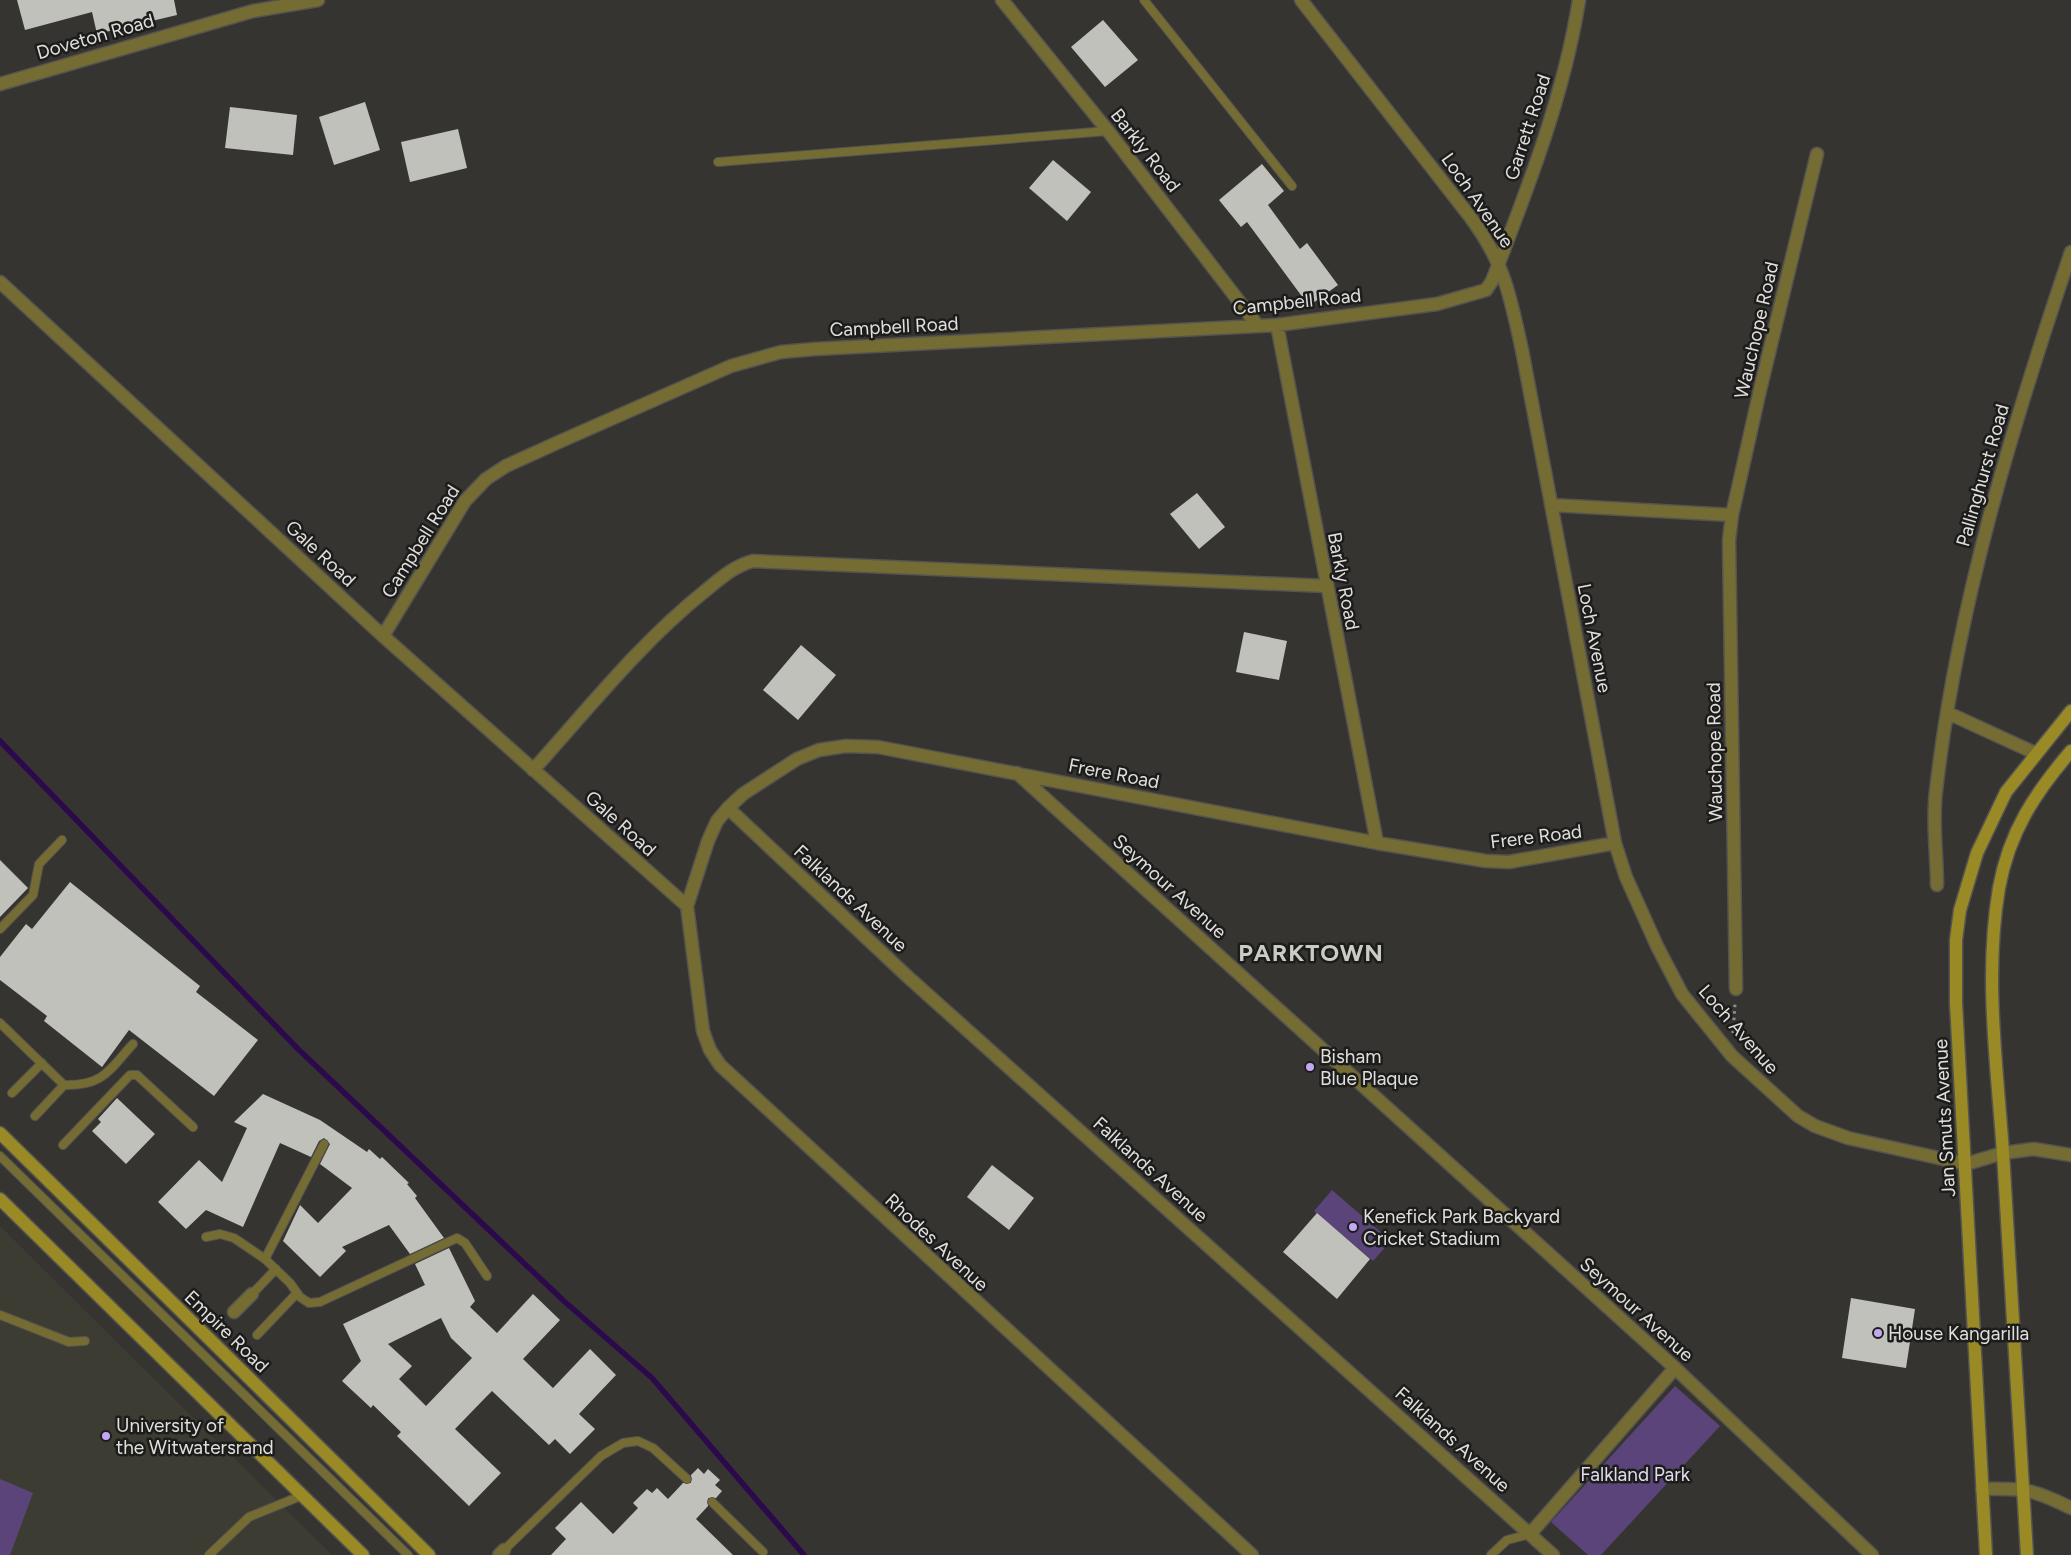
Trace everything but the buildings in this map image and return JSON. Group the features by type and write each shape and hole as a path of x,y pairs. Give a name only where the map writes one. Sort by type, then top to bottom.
{"main road":[{"name":"Jan Smuts Avenue","path":"1986,1555 1956,1003 1956,940 1960,910 1968,879 1988,829 2006,792 2035,753 2071,711"},
{"path":"2027,1555 2003,1153 1992,1011 1994,938 1999,889 2018,826 2037,792 2070,754"},
{"name":"Empire Road","path":"0,1133 429,1555"},
{"path":"0,1199 363,1555"}],"street":[{"name":"Doveton Road","path":"0,84 253,11 318,0"},
{"name":"Barkly Road","path":"1002,0 1108,131 1258,326"},
{"name":"Loch Avenue","path":"1301,0 1471,218 1490,244 1499,262 1509,290 1522,350 1615,843 1626,877 1668,968 1697,1015 1732,1056 1798,1116 1815,1126 1848,1138 1966,1164"},
{"name":"Garrett Road","path":"1499,262 1516,217 1566,65 1579,0"},
{"name":"Wauchope Road","path":"1736,989 1729,540 1732,515 1817,154"},
{"name":"Pallinghurst Road","path":"1937,885 1935,792 1966,611 1978,555 2008,450 2071,252"},
{"name":"Campbell Road","path":"383,636 465,500 486,478 506,466 543,449 740,363 781,352 815,349 1277,325 1437,304 1479,294 1489,286 1499,262"},
{"name":"Gale Road","path":"0,282 383,636 687,906"},
{"name":"Barkly Road","path":"1277,325 1377,843"},
{"path":"1551,505 1732,515"},
{"path":"533,770 678,612 740,564 753,561 1326,586"},
{"path":"1948,713 2035,753"},
{"name":"Frere Road","path":"687,906 708,841 717,821 728,808 743,794 798,759 819,750 846,746 878,747 1377,843 1486,861 1509,862 1615,843"},
{"name":"Seymour Avenue","path":"1017,773 1675,1368 1872,1555"},
{"name":"Falklands Avenue","path":"728,808 908,977 1553,1555"},
{"name":"Rhodes Avenue","path":"687,906 703,1031 710,1050 720,1065 1252,1555"},
{"path":"1966,1164 2003,1153 2034,1149 2071,1155"},
{"path":"234,1312 252,1294"},
{"path":"1530,1534 1675,1368"},
{"path":"1982,1489 2022,1488 2034,1491 2071,1508"}],"lane":[{"path":"1144,0 1292,186"},
{"path":"718,162 1108,131"},
{"path":"0,929 33,895 39,864 62,840"},
{"path":"0,1023 64,1085"},
{"path":"35,1116 64,1085 92,1084 102,1077 133,1044"},
{"path":"12,1093 42,1063"},
{"path":"63,1145 130,1075 137,1075 193,1127"},
{"path":"265,1259 324,1144"},
{"path":"0,1156 408,1555"},
{"path":"206,1237 220,1234 234,1238 265,1259 309,1303 320,1302 456,1238 465,1243 487,1276"},
{"path":"252,1294 276,1269"},
{"path":"257,1335 297,1293"},
{"path":"0,1315 69,1342 85,1341"},
{"path":"501,1553 601,1456 623,1443 638,1441 653,1448 687,1479"},
{"path":"209,1555 250,1517 303,1495"},
{"path":"712,1502 762,1552"},
{"path":"1491,1555 1506,1540 1530,1534"}],"path":[{"path":"1732,1056 1736,989"}],"shaded area":[{"name":"University of the Witwatersrand","path":"0,1226 155,1380 332,1555 0,1555"}],"green space":[{"name":"Kenefick Park Backyard Cricket Stadium","path":"1332,1190 1391,1241 1373,1261 1314,1211"},
{"name":"Falkland Park","path":"1675,1386 1720,1426 1601,1555 1588,1555 1551,1522"},
{"path":"0,1479 33,1493 10,1555 0,1555"}],"waterway":[{"path":"0,741 298,1049 565,1302 652,1378 804,1555"}],"place":[{"name":"Bisham Blue Plaque","path":"1310,1067"},
{"name":"Kenefick Park Backyard Cricket Stadium","path":"1353,1227"},
{"name":"House Kangarilla","path":"1878,1333"},
{"name":"University of the Witwatersrand","path":"106,1436"}],"district":[{"name":"PARKTOWN","path":"1311,953"}]}
